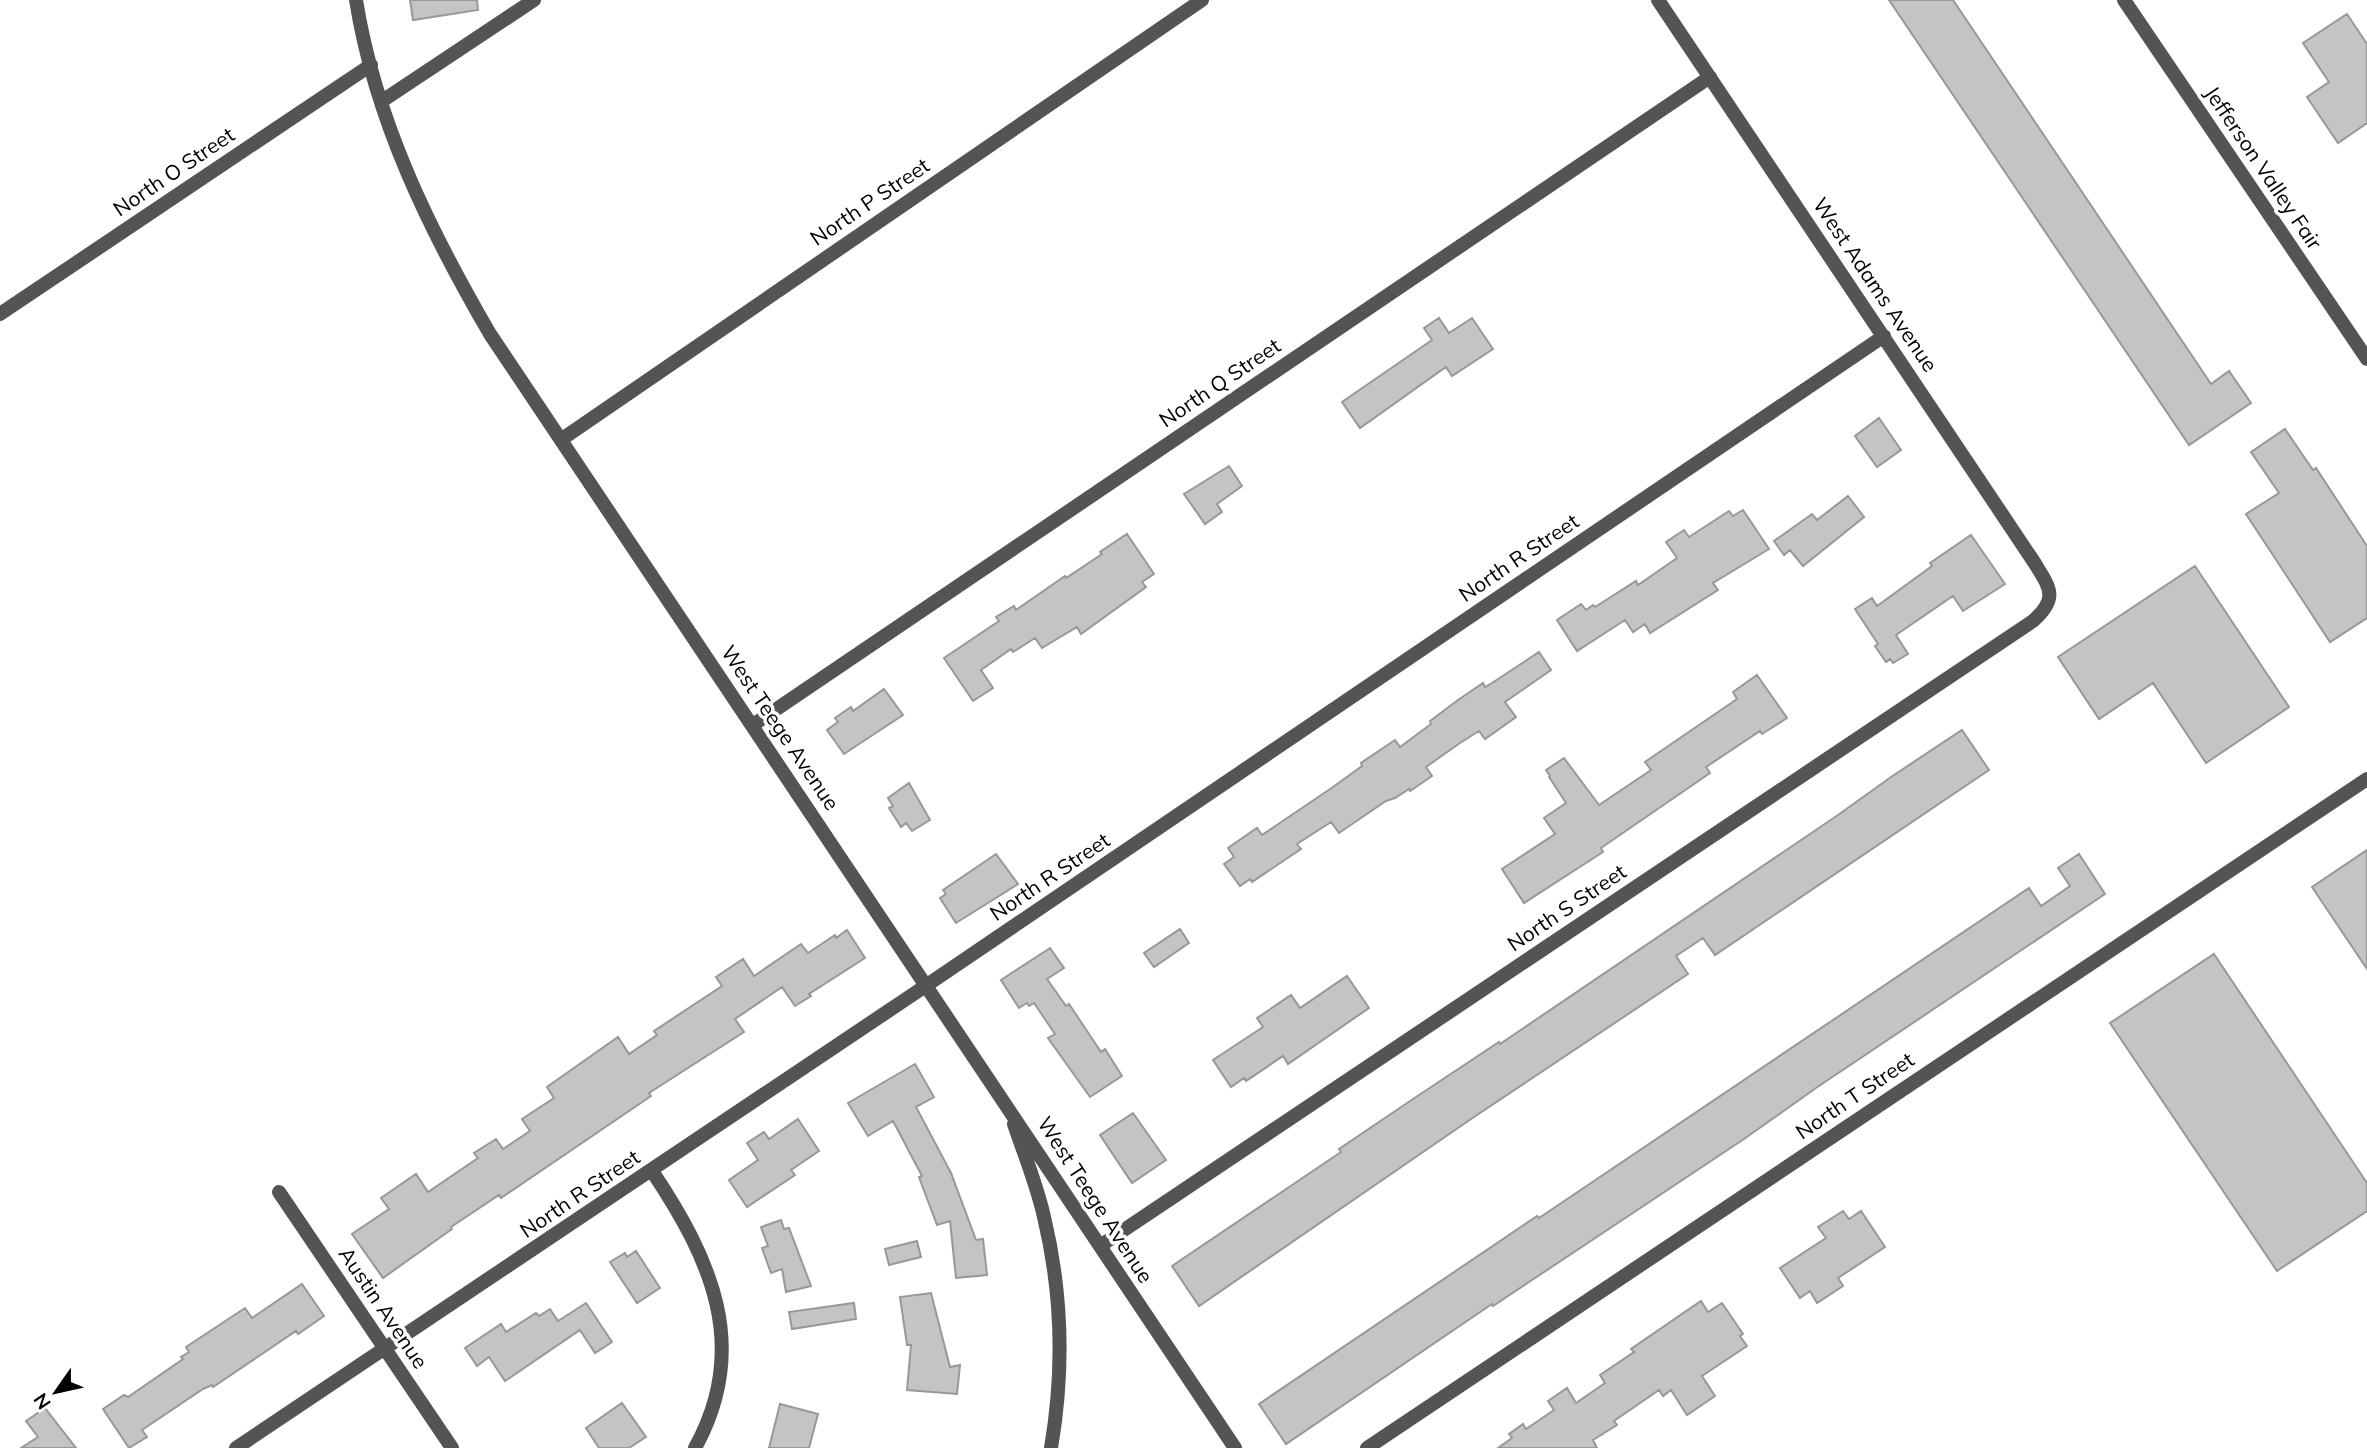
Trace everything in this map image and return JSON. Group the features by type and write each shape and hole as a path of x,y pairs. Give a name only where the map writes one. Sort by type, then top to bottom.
{"street":[{"name":"West Teege Avenue","path":"356,0 382,101 414,188 448,262 490,334 928,985 1235,1448"},
{"path":"382,101 534,0"},
{"name":"North P Street","path":"562,439 1202,0"},
{"name":"West Adams Avenue","path":"1658,0 2034,562 2048,584 2051,597"},
{"name":"Jefferson Valley Fair","path":"2124,0 2367,359"},
{"name":"North O Street","path":"0,314 371,65"},
{"name":"North Q Street","path":"753,724 1710,77"},
{"name":"North R Street","path":"236,1448 928,985 1884,336"},
{"name":"North S Street","path":"1100,1246 2033,621 2045,610 2051,597"},
{"name":"North T Street","path":"1367,1448 2367,779"},
{"path":"1008,1106 1044,1216 1057,1297 1059,1338 1056,1420 1051,1448"},
{"path":"652,1171 695,1241 719,1313 722,1366 718,1394 710,1422 695,1448"},
{"name":"Austin Avenue","path":"279,1192 452,1448"}],"building":[{"path":"410,0 477,0 478,10 413,20"},
{"path":"1889,0 1953,0 2211,384 2229,371 2251,403 2189,445"},
{"path":"2347,14 2367,44 2367,123 2338,143 2307,97 2329,82 2303,43"},
{"path":"1439,318 1449,333 1472,318 1493,349 1452,376 1446,367 1360,428 1342,402 1432,340 1424,328"},
{"path":"1879,418 1901,450 1877,467 1855,436"},
{"path":"2285,429 2313,470 2316,468 2367,546 2367,618 2330,642 2246,514 2279,493 2251,452"},
{"path":"1229,466 1242,486 1217,504 1222,512 1205,524 1184,494"},
{"path":"1848,496 1864,517 1803,566 1790,550 1784,555 1774,541 1812,514 1817,520"},
{"path":"1743,510 1769,549 1713,583 1718,590 1650,633 1645,624 1633,632 1625,620 1577,651 1557,620 1581,604 1586,610 1593,605 1595,607 1636,581 1638,585 1677,558 1666,542 1684,530 1689,537 1729,511 1733,516"},
{"path":"1127,534 1154,574 1142,582 1146,587 1081,634 1077,627 1042,648 1035,638 1013,652 1011,649 981,670 993,688 973,701 944,658 999,621 996,617 1014,606 1016,610 1102,554 1100,552"},
{"path":"1971,535 2005,584 1963,611 1953,596 1896,635 1908,654 1893,663 1890,659 1886,662 1875,646 1878,644 1855,609 1872,598 1877,606 1932,566 1930,563"},
{"path":"2195,566 2289,707 2206,763 2153,683 2099,719 2058,657"},
{"path":"1539,652 1551,670 1505,702 1516,717 1485,739 1479,731 1460,743 1426,767 1432,776 1410,791 1409,789 1386,801 1339,833 1331,822 1297,844 1301,849 1252,882 1250,879 1240,886 1224,864 1234,857 1228,848 1257,828 1262,835 1333,787 1362,766 1361,763 1395,740 1400,747 1458,700 1483,683 1485,687 1492,683"},
{"path":"1757,675 1787,718 1762,734 1760,731 1706,767 1710,773 1601,848 1603,852 1524,903 1502,869 1555,834 1544,818 1566,803 1546,770 1564,758 1599,805 1651,770 1645,762 1737,699 1733,692"},
{"path":"884,689 903,715 844,754 827,730 838,722 835,718 851,707 853,711"},
{"path":"1962,730 1989,770 1715,955 1703,938 1676,956 1688,974 1199,1306 1172,1266 1341,1152 1339,1149 1499,1042 1500,1044"},
{"path":"909,783 930,820 912,831 906,823 901,827 889,808 893,806 888,798"},
{"path":"2367,850 2367,969 2312,887"},
{"path":"996,854 1018,884 956,923 940,898 946,894 943,890"},
{"path":"2079,854 2105,894 1744,1139 1493,1306 1492,1304 1286,1444 1259,1404 2029,888 2041,906 2070,886 2058,868"},
{"path":"1180,929 1189,943 1154,967 1144,953"},
{"path":"847,930 865,958 795,1006 782,987 735,1019 744,1032 649,1093 651,1096 501,1198 499,1195 451,1227 452,1229 383,1278 352,1234 389,1209 381,1198 416,1174 428,1192 478,1158 474,1153 496,1139 503,1149 530,1131 522,1119 554,1098 547,1087 618,1037 629,1054 657,1035 654,1031 722,986 716,977 743,959 754,976 801,944 808,953"},
{"path":"1050,948 1064,968 1047,979 1066,1006 1069,1004 1101,1052 1105,1049 1122,1076 1090,1097 1048,1038 1055,1034 1034,1003 1029,1006 1027,1003 1019,1008 1001,980"},
{"path":"2214,954 2367,1183 2367,1211 2277,1271 2110,1023"},
{"path":"1347,976 1369,1008 1288,1064 1283,1056 1246,1081 1244,1078 1231,1087 1213,1060 1263,1027 1257,1018 1291,995 1300,1008"},
{"path":"915,1064 934,1097 916,1107 951,1173 976,1240 983,1239 987,1275 956,1278 950,1221 937,1225 919,1177 922,1176 893,1121 868,1136 848,1103"},
{"path":"1133,1113 1166,1160 1132,1183 1100,1135"},
{"path":"798,1119 819,1151 791,1170 795,1175 747,1207 729,1180 758,1160 747,1143 764,1132 769,1139"},
{"path":"1843,1211 1849,1219 1861,1211 1885,1247 1838,1278 1843,1286 1817,1303 1810,1291 1800,1298 1780,1268 1826,1238 1818,1227"},
{"path":"781,1220 784,1229 789,1228 811,1286 786,1292 782,1269 771,1273 762,1248 768,1246 761,1227"},
{"path":"917,1241 921,1257 889,1265 885,1249"},
{"path":"636,1251 660,1288 637,1303 610,1262 625,1253 627,1257"},
{"path":"302,1284 324,1316 298,1334 296,1331 213,1387 212,1385 203,1389 142,1430 147,1437 129,1448 103,1409 124,1395 128,1397 183,1359 181,1357 189,1352 186,1347 245,1308 252,1318"},
{"path":"931,1293 950,1367 960,1365 957,1394 907,1390 911,1345 907,1345 900,1297"},
{"path":"1701,1301 1708,1312 1722,1303 1743,1334 1740,1336 1747,1346 1702,1376 1715,1396 1687,1415 1671,1390 1663,1396 1659,1390 1614,1421 1617,1425 1593,1440 1597,1448 1498,1448 1512,1438 1509,1434 1523,1424 1526,1429 1554,1410 1548,1401 1567,1388 1576,1403 1605,1383 1600,1375 1634,1352 1631,1349"},
{"path":"586,1303 612,1342 595,1353 580,1330 505,1381 489,1357 477,1366 465,1348 501,1324 506,1332 536,1313 539,1316 550,1309 558,1321"},
{"path":"854,1303 856,1319 792,1329 789,1312"},
{"path":"622,1403 646,1437 629,1448 599,1448 586,1428"},
{"path":"780,1404 818,1414 809,1448 769,1448"},
{"path":"45,1408 76,1448 21,1448 38,1437 26,1421"}]}
